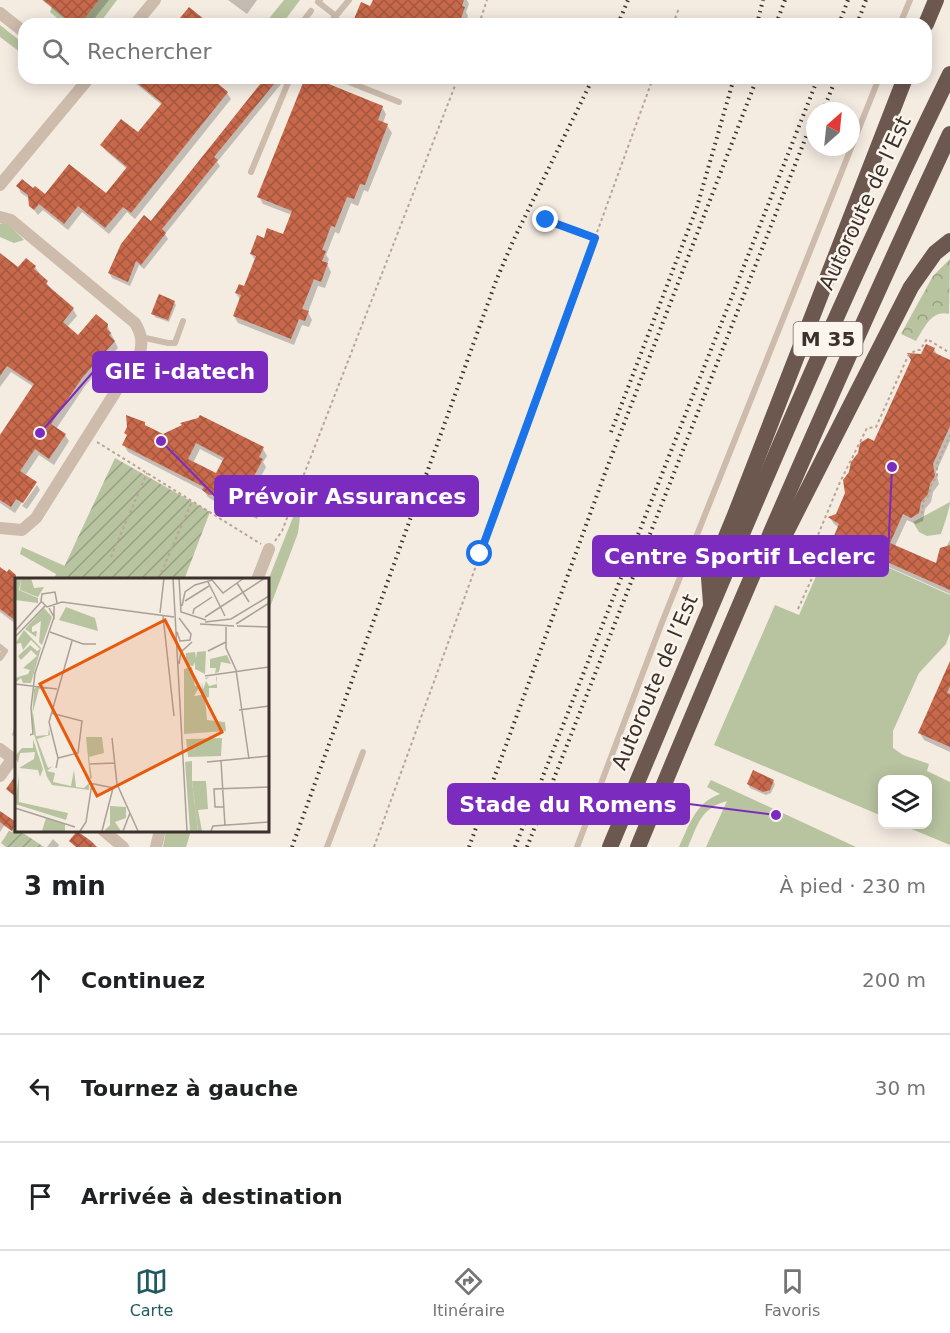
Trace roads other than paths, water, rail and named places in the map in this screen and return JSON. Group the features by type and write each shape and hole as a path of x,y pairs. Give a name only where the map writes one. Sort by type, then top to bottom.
{"highway":[{"path":"928,18 936,0"},
{"name":"Autoroute de l’Est","path":"610,847 845,299 950,74"},
{"path":"712,606 709,578 903,84"},
{"name":"M 35","path":"638,847 799,466 950,134"},
{"path":"758,563 782,540 911,287 935,253 950,241"},
{"path":"890,329 924,281 941,260 950,253"}],"street":[{"path":"140,18 155,0"},
{"path":"0,13 18,27"},
{"path":"0,185 82,84"},
{"path":"0,217 11,220 135,323 143,344 140,353 36,518 22,530 0,528"},
{"path":"258,578 270,549"},
{"path":"0,749 15,760 0,776"},
{"path":"104,832 123,847"},
{"path":"156,847 160,832"}],"lane":[{"path":"320,0 318,2 336,16 349,0"},
{"path":"902,18 910,0"},
{"path":"306,18 311,11"},
{"path":"251,172 288,84"},
{"path":"354,84 399,102"},
{"path":"577,847 661,625 877,84"},
{"path":"141,337 168,343 175,342 183,321"},
{"path":"0,647 5,651 0,658"},
{"path":"327,847 363,752"}],"railway":[{"path":"620,18 628,0"},
{"path":"758,18 763,0"},
{"path":"778,18 785,0"},
{"path":"841,18 848,0"},
{"path":"859,18 866,0"},
{"path":"292,847 496,281 513,241 590,84"},
{"path":"611,432 697,207 732,84"},
{"path":"469,847 605,473 755,84"},
{"path":"515,847 816,84"},
{"path":"827,102 834,84"},
{"path":"527,847 806,137"}],"place":[{"name":"GIE i-datech","path":"40,433"},
{"name":"Prévoir Assurances","path":"161,441"},
{"name":"Centre Sportif Leclerc","path":"892,467"},
{"name":"Stade du Romens","path":"776,815"}]}
